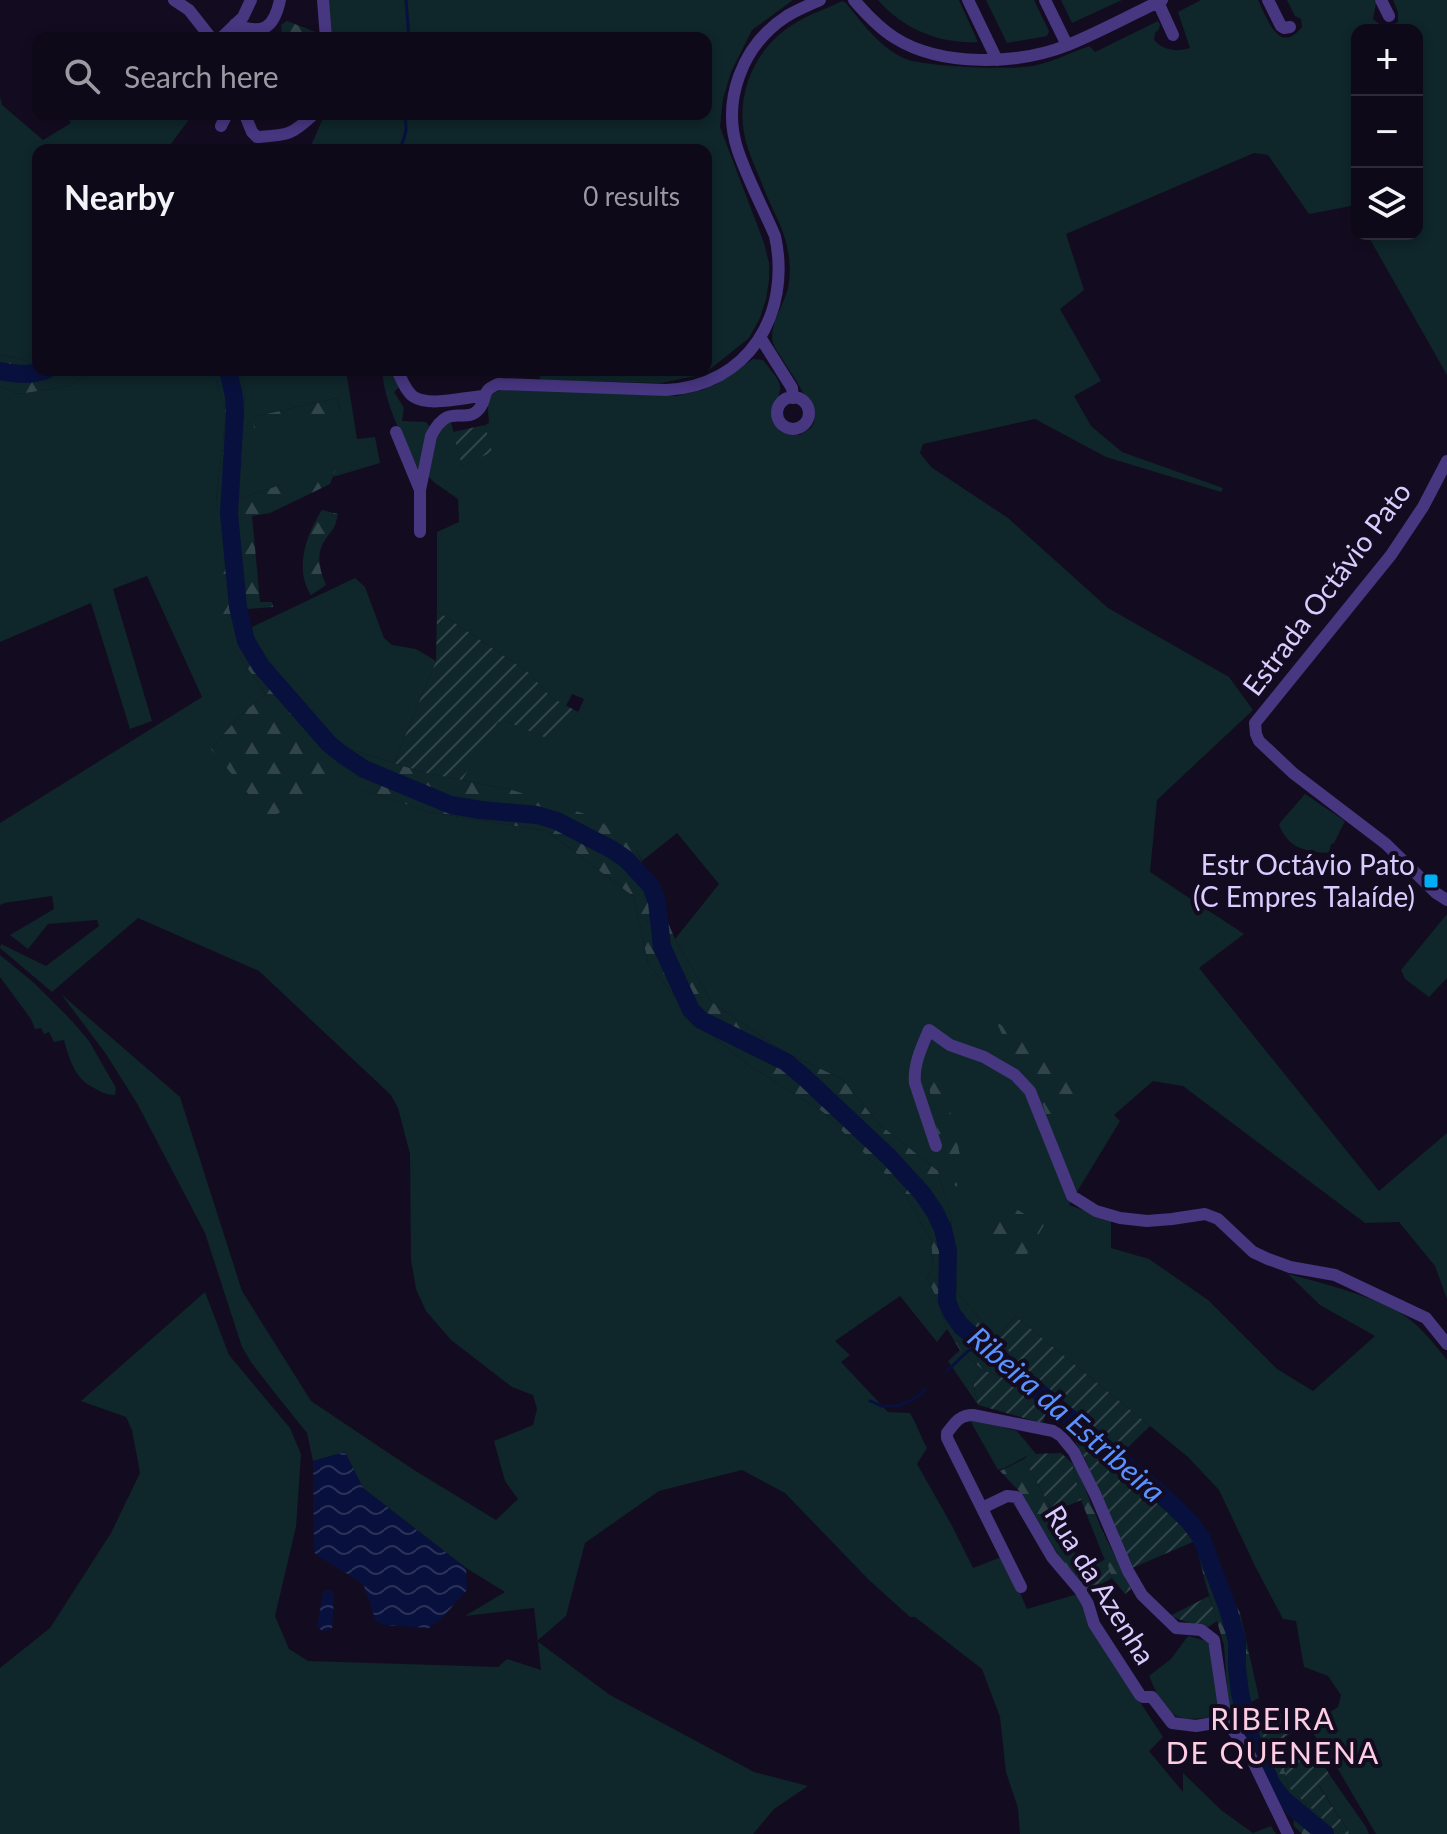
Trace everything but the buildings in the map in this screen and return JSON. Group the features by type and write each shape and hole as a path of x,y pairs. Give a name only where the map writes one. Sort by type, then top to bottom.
{"street":[{"path":"175,0 189,10 206,32"},
{"path":"227,32 243,17 251,0"},
{"path":"235,24 260,30 270,26 280,0"},
{"path":"323,0 326,32"},
{"path":"420,532 420,490 427,450 435,427 445,416 472,414 482,406 488,388 498,384 666,390 699,385 740,361 760,337 778,296 780,265 775,236 738,151 732,126 732,96 742,67 761,38 786,17 820,0"},
{"path":"854,0 894,37 912,46 950,57 997,60 1034,55 1067,45 1159,1 1173,35"},
{"path":"968,0 997,60"},
{"path":"1045,0 1067,45"},
{"path":"1268,0 1281,26 1290,27"},
{"path":"1381,0 1389,16"},
{"path":"247,120 257,137 289,135 308,120"},
{"path":"760,337 792,388 793,398"},
{"path":"401,376 413,396 440,401 484,396"},
{"path":"396,432 420,490"},
{"name":"Estrada Octávio Pato","path":"1447,461 1423,507 1391,555 1255,723 1259,741 1293,773 1386,844 1447,900"},
{"path":"936,1146 914,1075 929,1030 950,1045 984,1057 1015,1075 1030,1091 1072,1196 1096,1211 1147,1221 1205,1214 1218,1219 1253,1252 1290,1267 1335,1275 1426,1318 1447,1344"},
{"path":"1021,1587 947,1438 947,1433 959,1417 973,1415 1053,1431 1074,1452 1142,1595 1176,1628 1201,1630 1214,1640 1226,1721 1246,1747 1288,1834"},
{"name":"Rua da Azenha","path":"982,1508 1007,1496 1017,1497 1052,1557 1080,1590 1094,1624 1140,1695 1152,1697 1172,1723 1196,1726 1226,1721"}],"green space":[{"path":"327,0 793,0 752,30 731,72 723,99 720,127 769,263 766,299 749,338 712,368 712,144 312,144 322,120 712,120 712,32 330,32"},
{"path":"878,0 959,0 978,42 949,40 923,33 899,19"},
{"path":"986,0 1034,0 1049,31 1047,36 1007,43"},
{"path":"1061,0 1122,0 1072,23"},
{"path":"1201,0 1258,0 1275,31 1287,38 1302,27 1301,19 1295,16 1287,0 1374,0 1373,19 1379,24 1351,24 1351,206 1309,214 1268,155 1254,153 1066,234 1084,290 1060,309 1101,381 1074,396 1091,426 1122,452 1223,488 1221,492 1106,457 1035,419 923,444 920,453 931,467 1008,518 1108,608 1229,677 1253,710 1157,800 1150,872 1244,934 1199,968 1379,1191 1447,1133 1447,1299 1435,1266 1399,1222 1365,1223 1183,1086 1153,1081 1114,1115 1120,1121 1069,1205 1111,1220 1111,1248 1149,1259 1208,1300 1277,1369 1313,1391 1375,1336 1320,1305 1288,1274 1358,1294 1397,1311 1418,1327 1447,1360 1447,1834 1376,1834 1335,1764 1308,1726 1338,1707 1341,1695 1328,1676 1304,1667 1296,1621 1283,1619 1219,1490 1188,1457 1015,1316 997,1338 957,1292 951,1217 938,1171 879,1124 842,1079 783,1051 712,1002 675,939 719,884 677,833 642,861 637,851 512,790 462,780 498,721 556,741 584,699 572,694 566,706 551,697 528,672 437,611 437,532 459,522 458,499 427,475 434,441 444,424 451,422 462,466 491,452 485,425 489,423 489,399 496,392 510,388 677,396 715,385 753,359 763,360 780,384 779,395 771,412 773,422 781,432 800,435 813,424 805,395 772,338 789,282 788,250 750,155 743,125 745,92 750,76 757,61 778,35 798,21 842,1 878,40 903,58 949,66 1026,67 1089,46 1095,52 1158,21 1160,25 1154,40 1158,44 1171,50 1190,48 1178,12"},
{"path":"1393,0 1447,0 1447,375 1370,240 1423,240 1423,24 1394,24 1398,22 1398,12"},
{"path":"287,21 315,32 282,32 281,25"},
{"path":"0,96 2,105 43,140 71,123 69,120 189,120 171,144 32,144 32,356 27,361 0,354"},
{"path":"0,354 27,361 32,356 32,376 85,376 70,386 19,394 0,387"},
{"path":"85,376 215,376 226,413 216,501 233,647 266,695 243,713 211,749 326,783 322,775 429,812 547,831 634,897 648,963 695,1022 750,1066 823,1112 905,1194 931,1240 933,1264 927,1278 947,1329 937,1342 900,1296 835,1341 850,1355 841,1362 888,1412 910,1413 927,1448 917,1464 973,1568 1004,1556 1027,1609 1081,1593 1138,1699 1163,1737 1149,1751 1183,1792 1183,1773 1221,1810 1253,1833 1271,1826 1276,1834 1020,1834 1018,1808 1006,1772 1000,1717 982,1669 915,1617 910,1617 869,1580 785,1493 742,1470 659,1491 585,1543 566,1616 538,1640 534,1608 465,1616 505,1592 466,1568 363,1488 345,1452 313,1461 307,1433 242,1347 205,1233 138,1105 106,1054 61,994 180,1097 242,1291 311,1401 496,1520 518,1499 505,1481 494,1441 533,1425 537,1409 533,1395 512,1387 451,1340 426,1311 416,1289 411,1260 410,1154 398,1108 391,1095 259,971 138,918 52,992 0,948 1,944 46,966 99,926 97,920 48,924 28,949 10,935 54,909 52,896 0,905 0,823 202,697 147,576 113,589 152,721 130,729 91,603 0,642 0,387 19,394 70,386"},
{"path":"215,376 241,376 245,391 238,499 337,466 330,484 270,513 252,516 260,602 272,602 273,607 247,609 248,621 258,646 333,744 426,773 512,790 597,818 637,851 675,939 712,1002 783,1051 842,1079 879,1124 938,1171 951,1217 957,1292 1045,1389 1175,1500 1209,1541 1220,1573 1240,1613 1259,1698 1229,1713 1224,1645 1195,1541 1131,1475 1016,1383 983,1370 960,1350 947,1329 927,1278 933,1264 931,1240 905,1194 823,1112 750,1066 695,1022 648,963 634,897 547,831 429,812 324,776 327,783 269,819 211,749 243,713 266,695 233,647 219,601 216,501 226,413"},
{"path":"241,376 347,376 357,439 375,437 380,463 333,477 336,467 238,499 245,391","holes":["337,398 341,410 253,417"]},
{"path":"383,376 398,376 402,384 394,392 404,408 402,421 426,422 429,426 421,469 395,420"},
{"path":"540,376 695,376 661,383 540,380"},
{"path":"337,398 341,411 254,428 253,417"},
{"path":"485,425 492,452 462,466 453,432"},
{"path":"322,510 338,514 320,555 326,585 311,595 303,574 304,552"},
{"path":"355,578 365,587 384,638 392,645 416,649 436,661 394,763 333,744 268,660 250,628"},
{"path":"437,611 528,672 551,697 578,712 556,742 505,721 498,722 462,780 394,763 436,661"},
{"path":"1305,794 1345,821 1329,853 1298,847 1287,839 1279,824"},
{"path":"1447,914 1447,978 1429,997 1405,979 1401,970"},
{"path":"0,955 33,982 89,1041 116,1088 115,1095 101,1092 78,1075 64,1040 54,1042 49,1032 44,1034 41,1028 35,1029 0,977"},
{"path":"996,1021 1088,1095 1050,1128 1040,1095 1022,1077"},
{"path":"941,1059 960,1155 957,1187 946,1178 925,1065"},
{"path":"1002,1201 1044,1225 1021,1264 991,1245 995,1205"},
{"path":"205,1292 229,1355 290,1428 301,1454 296,1527 275,1616 289,1649 308,1661 498,1667 507,1659 541,1670 538,1642 610,1695 754,1772 808,1786 774,1809 753,1834 0,1834 0,1668 50,1628 111,1533 140,1473 132,1430 126,1417 81,1401"},
{"path":"1015,1316 1150,1426 1122,1453 1041,1384 997,1338"},
{"path":"960,1350 983,1370 973,1383 978,1405 948,1361"},
{"path":"983,1370 1016,1383 1048,1409 1042,1423 978,1405 973,1383"},
{"path":"971,1419 1017,1431 1036,1454 998,1470"},
{"path":"1078,1434 1141,1483 1195,1541 1132,1568 1075,1441"},
{"path":"1061,1453 1072,1463 1081,1500 1053,1512 1024,1459 1030,1454"},
{"path":"1024,1459 1084,1570 1091,1590 1085,1590 1061,1559 1020,1492 1000,1471"},
{"path":"1072,1463 1131,1589 1125,1594 1112,1578 1081,1500"},
{"path":"1106,1559 1112,1578 1091,1590 1084,1570"},
{"path":"1209,1596 1217,1621 1208,1627 1170,1616"},
{"path":"1188,1636 1207,1641 1211,1647 1220,1716 1192,1719 1174,1715 1167,1709 1149,1676 1171,1659"},
{"path":"1269,1704 1298,1729 1269,1747 1252,1717"},
{"path":"1250,1715 1284,1768 1288,1787 1339,1834 1302,1834 1294,1826 1293,1816 1278,1805 1231,1722"},
{"path":"1314,1749 1331,1777 1319,1786 1350,1834 1339,1834 1288,1787 1284,1768"},
{"path":"1331,1777 1369,1834 1350,1834 1319,1785"}],"water":[{"path":"345,1452 363,1488 466,1568 467,1590 429,1628 384,1625 376,1621 364,1586 314,1552 313,1461"},
{"path":"328,1590 334,1596 332,1628 323,1631 318,1628 318,1623 323,1592"}],"waterway":[{"path":"406,0 409,32"},
{"path":"402,144 405,120"},
{"name":"Ribeira da Estribeira","path":"0,371 32,373"},
{"name":"Ribeira da Estribeira","path":"229,376 235,413 229,513 238,607 246,641 261,666 329,744 364,769 451,805 537,815 557,821 626,859 651,886 657,902 662,947 691,1010 701,1020 786,1062 888,1156 922,1193 943,1229 948,1251 947,1301 961,1326 1166,1499 1201,1537 1237,1641 1240,1693 1251,1738 1272,1785 1284,1800 1325,1834"},
{"path":"947,1371 968,1351 982,1344"},
{"path":"870,1401 882,1406 900,1405 925,1390"}],"place":[{"name":"Estr Octávio Pato (C Empres Talaíde)","path":"1431,881"}],"district":[{"name":"RIBEIRA DE QUENENA","path":"1273,1737"}]}
